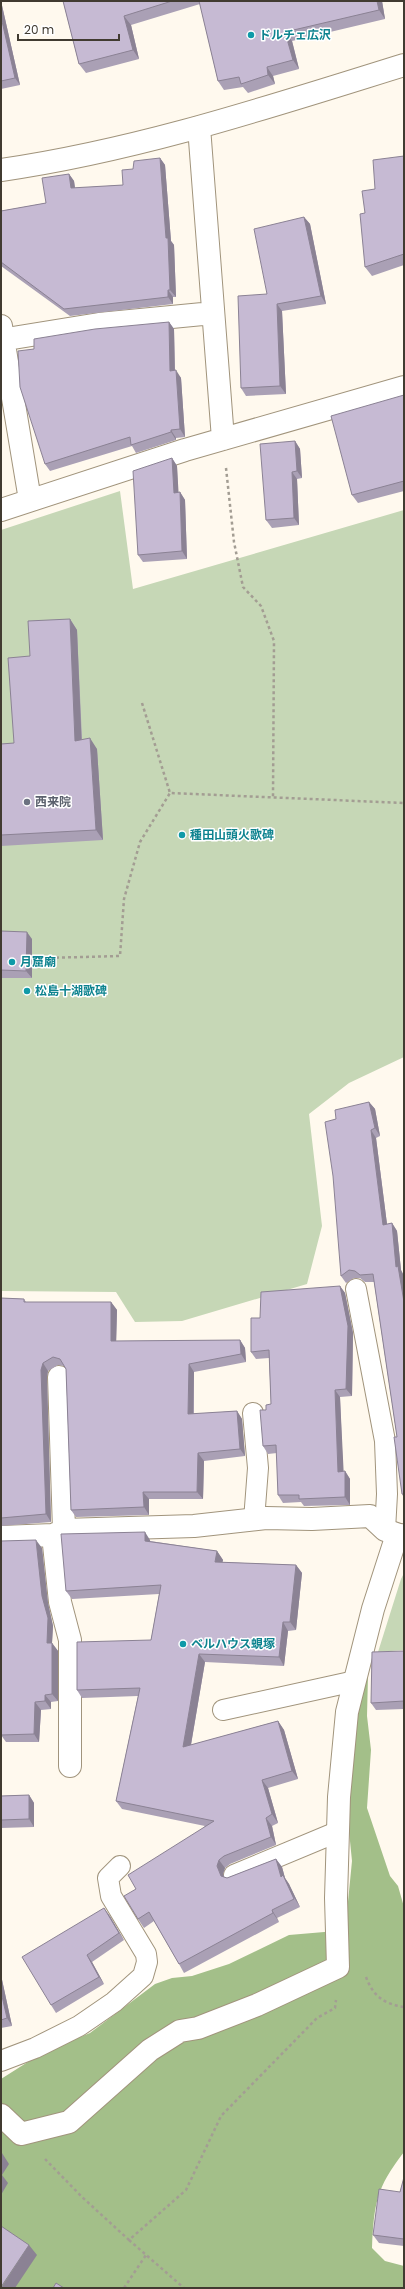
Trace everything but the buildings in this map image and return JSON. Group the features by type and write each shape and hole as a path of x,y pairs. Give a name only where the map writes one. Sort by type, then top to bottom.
{"street":[{"path":"1,170 47,163 199,127 404,65"},
{"path":"199,127 223,439"},
{"path":"30,500 2,335 213,312"},
{"path":"1,510 223,439 404,388"},
{"path":"59,1377 58,1532 60,1602 70,1640 70,1766"},
{"path":"1,1537 58,1532 194,1526 254,1520 370,1516 397,1534 375,1602 347,1712 343,1739 337,1832 338,1967 257,2005 198,2028 180,2031 150,2050 69,2122 21,2134 1,2115"}],"lane":[{"path":"356,1289 385,1441 387,1494 397,1534"},
{"path":"253,1413 258,1468 254,1520"},
{"path":"223,1710 355,1681"},
{"path":"234,1875 337,1832"},
{"path":"1,2060 35,2048 78,2026 114,2002 143,1976 147,1962 146,1954 111,1896 108,1878 120,1866"}],"path":[{"path":"223,439 234,542 243,587 261,606 274,641 273,797"},
{"path":"44,958 120,956 124,899 140,842 170,793 142,703"},
{"path":"170,793 404,803"},
{"path":"129,2240 186,2190 221,2116 317,2018 335,2008 338,1967"},
{"path":"389,2005 404,2007"},
{"path":"21,2134 82,2197 184,2288"},
{"path":"124,2288 146,2255"}],"green space":[{"path":"120,491 133,589 404,510 404,1057 349,1083 309,1114 322,1226 307,1284 182,1321 135,1322 116,1292 1,1291 1,530"},
{"path":"404,1573 404,1650 378,1652 401,1579"},
{"path":"368,1675 367,1716 371,1750 367,1808 390,1876 398,1886 404,1907 404,2152 387,2176 378,2197 374,2220 372,2248 385,2261 404,2266 404,2288 1,2288 1,2079 42,2053 90,2033 155,1984 172,1978 192,1976 229,1964 289,1935 336,1931 346,1922 352,1861 347,1811 359,1699"}],"place":[{"name":"ドルチェ広沢","path":"251,35"},
{"name":"西来院","path":"27,802"},
{"name":"種田山頭火歌碑","path":"182,835"},
{"name":"月窟廟","path":"12,962"},
{"name":"松島十湖歌碑","path":"27,991"},
{"name":"ベルハウス蜆塚","path":"183,1644"}]}
